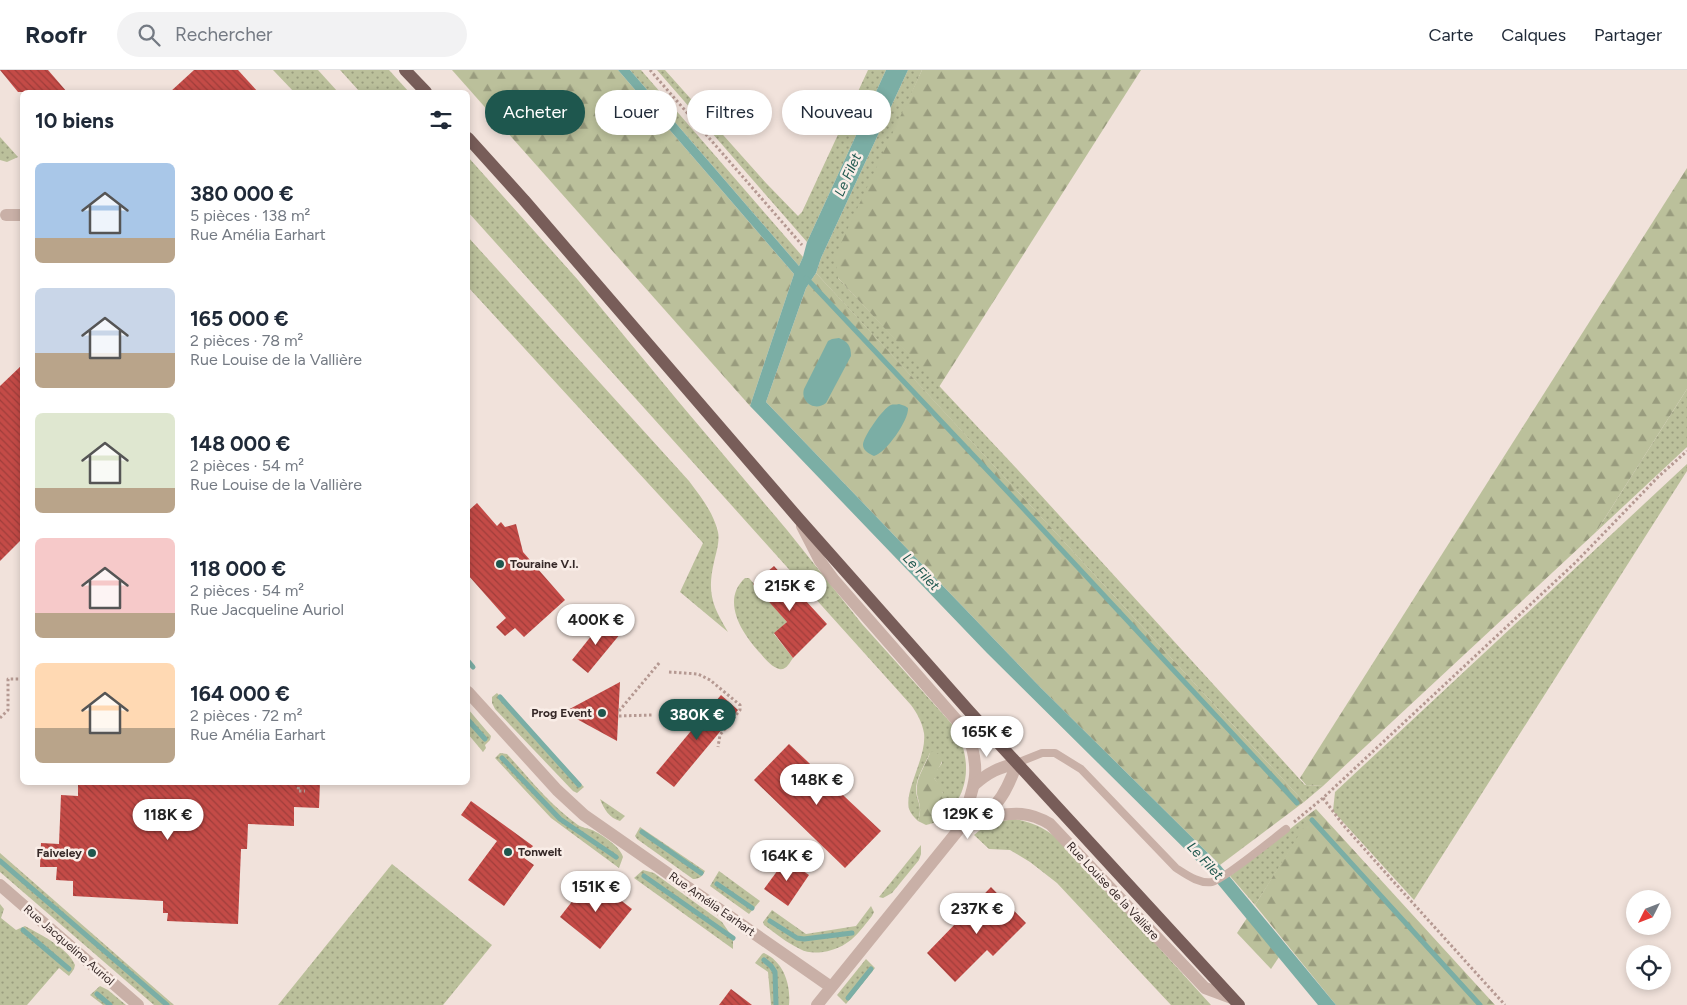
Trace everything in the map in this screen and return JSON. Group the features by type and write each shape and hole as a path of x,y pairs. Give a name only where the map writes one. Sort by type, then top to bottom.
{"main road":[{"path":"406,70 424,90"},
{"path":"470,140 531,208 799,519 969,711 1236,1002"}],"street":[{"path":"6,215 20,216"},
{"name":"Rue Louise de la Vallière","path":"799,519 820,561 834,580 967,732 976,758 974,785 960,828 817,1005"},
{"name":"Rue Amélia Earhart","path":"470,694 557,790 584,814 832,987"},
{"name":"Rue Louise de la Vallière","path":"960,828 982,817 993,807 1008,788 1017,763"},
{"path":"974,785 998,768 1017,763"},
{"name":"Rue Louise de la Vallière","path":"982,817 1013,813 1024,814 1037,816 1050,824 1205,988 1236,1002"},
{"name":"Rue Jacqueline Auriol","path":"0,885 138,1005"}],"lane":[{"path":"1017,763 1042,753 1055,753 1081,769 1176,868 1192,879 1213,882 1224,876 1286,829"}],"path":[{"path":"650,70 802,245"},
{"path":"1286,829 1322,798 1576,562 1658,477 1687,451"},
{"path":"619,710 660,662"},
{"path":"669,672 698,674 710,680 740,705 740,710 720,735 718,747"},
{"path":"0,718 8,710 8,679 20,679"},
{"path":"618,716 652,716"},
{"path":"299,785 298,791 305,791"},
{"path":"1322,798 1344,826 1505,1005"}],"green space":[{"path":"273,70 318,70 336,90 292,90"},
{"path":"340,70 389,70 407,90 358,90"},
{"path":"452,70 618,70 635,90 595,90 595,135 674,135 794,274 750,406 510,135 585,135 585,90 485,90 485,107"},
{"path":"630,70 641,70 658,90 647,90"},
{"path":"657,70 665,70 687,95 687,104 677,93 677,90 674,90"},
{"path":"868,70 886,70 877,90 859,90"},
{"path":"908,70 922,70 897,126 838,278 1017,469 1305,785 1323,786 1304,802 816,273 821,258 878,135 891,135 891,107"},
{"path":"922,70 1141,70 939,387 838,278 835,256"},
{"path":"677,112 687,123 687,135 697,135 803,257 799,266 677,125"},
{"path":"714,135 723,135 798,216 802,212 838,135 856,135 807,242"},
{"path":"0,137 18,157 7,162 0,160"},
{"path":"470,159 578,280 787,530 862,624 951,723 962,743 965,754 966,766 963,789 951,809 942,818 930,824 936,817 943,793 934,778 934,774 942,763 938,754 930,753 921,771 916,790 920,807 918,821 909,809 908,801 922,752 924,733 919,718 911,705 470,214"},
{"path":"1687,168 1687,389 1596,532 1323,786 1306,785 1300,778"},
{"path":"470,239 689,481 710,511 718,532 718,543 711,582 712,598 728,632 680,592 703,543 470,289"},
{"path":"816,273 1304,802 1220,865 1041,688 766,402 806,288"},
{"path":"1687,389 1687,447 1596,532"},
{"path":"1687,464 1687,471 1414,900 1333,811 1335,792"},
{"path":"745,578 749,578 787,622 774,634 793,658 784,669 771,665 741,628 734,607 734,597 738,587"},
{"path":"497,693 584,787 577,793 573,791 495,709 492,697"},
{"path":"470,711 491,736 483,752 470,736"},
{"path":"933,751 942,760 934,778 941,788 944,798 942,807 936,816 930,824 926,825 918,821 920,806 917,786 922,770 930,753"},
{"path":"500,753 507,754 568,817 580,826 600,834 615,845 623,857 619,868 551,818 495,758"},
{"path":"600,799 625,816 620,821 613,818 605,810"},
{"path":"1316,809 1495,1005 1336,1005 1255,905 1307,822 1304,818"},
{"path":"1304,818 1308,822 1255,905 1230,876"},
{"path":"1015,819 1041,827 1067,847 1211,1005 1171,1005 1057,883 1030,862 1010,850 989,849 974,835 983,828 993,824"},
{"path":"640,827 705,871 703,875 693,879 637,839 635,836"},
{"path":"921,845 919,860 892,893 883,898 879,897"},
{"path":"0,853 174,1005 154,1005 0,872"},
{"path":"392,864 492,945 443,1005 278,1005"},
{"path":"643,870 654,873 722,922 733,938 733,949 634,878"},
{"path":"719,871 760,901 749,914 710,886"},
{"path":"0,904 4,909 1,918 16,930 25,926 46,938 66,953 75,965 69,976 59,968 27,1005 0,1005"},
{"path":"871,906 874,912 872,916 851,940 832,950 823,952 805,951 790,944 764,925 763,922 772,910 806,934 856,926"},
{"path":"1247,918 1279,957 1271,969 1237,933"},
{"path":"764,953 777,962 785,975 789,990 789,1005 771,1005 768,972 755,963"},
{"path":"866,959 875,968 846,1004 837,995"},
{"path":"100,986 126,1005 103,1005 90,995"}],"water":[{"path":"618,70 630,70 647,90 635,90"},
{"path":"886,70 908,70 891,107 891,90 877,90"},
{"name":"Le Filet","path":"677,125 799,266 807,242 856,135 878,135 821,258 816,273 806,288 766,402 1041,688 1220,865 1336,1005 1318,1005 1208,872 987,653 750,406 794,274 674,135 677,135"},
{"path":"839,338 848,345 851,356 826,403 822,406 813,406 806,402 803,394 804,389 828,341"},
{"path":"899,404 908,408 905,420 885,449 874,456 864,449 864,441 879,417 888,407"}],"building":[{"path":"0,70 48,70 65,90 20,90 18,92"},
{"path":"194,70 238,70 256,90 172,90"},
{"path":"20,367 20,541 0,561 0,386"},
{"name":"Touraine V.I.","path":"477,503 497,526 501,522 505,527 516,524 523,552 565,600 524,637 515,628 505,636 496,627 506,618 470,577 470,509"},
{"path":"774,566 827,624 793,658 774,633 787,622 753,584"},
{"path":"604,620 621,633 588,673 572,660"},
{"name":"Prog Event","path":"620,682 617,741 564,712"},
{"path":"721,695 738,710 674,787 656,773"},
{"path":"789,744 881,831 845,868 754,780"},
{"name":"Faiveley","path":"78,785 320,785 319,808 294,807 294,826 248,824 247,849 241,849 238,924 167,921 168,913 163,913 163,901 73,896 73,881 56,880 57,867 40,867 41,843 59,844 61,795 78,796"},
{"name":"Tonwelt","path":"471,801 533,846 524,858 534,865 504,906 468,880 497,841 461,815"},
{"path":"786,859 809,875 788,906 764,889"},
{"path":"591,877 632,909 600,949 560,917"},
{"path":"991,887 1026,923 993,956 987,950 955,982 927,953"},
{"path":"731,989 752,1005 719,1005"}],"waterway":[{"path":"806,278 1297,803"},
{"path":"470,663 473,667"},
{"path":"500,697 579,785"},
{"path":"470,722 485,739"},
{"path":"502,758 560,819 616,857"},
{"path":"1312,820 1480,1005"},
{"path":"642,832 701,873"},
{"path":"0,861 167,1005"},
{"path":"644,876 733,938"},
{"path":"717,884 752,908"},
{"path":"770,921 797,938 804,939 852,933"},
{"path":"23,930 69,969"},
{"path":"764,960 775,972 776,1005"},
{"path":"848,998 871,969"},
{"path":"97,994 110,1005"}],"place":[{"name":"Touraine V.I.","path":"500,564"},
{"name":"Prog Event","path":"602,713"},
{"name":"Tonwelt","path":"508,852"},
{"name":"Faiveley","path":"92,853"}]}
